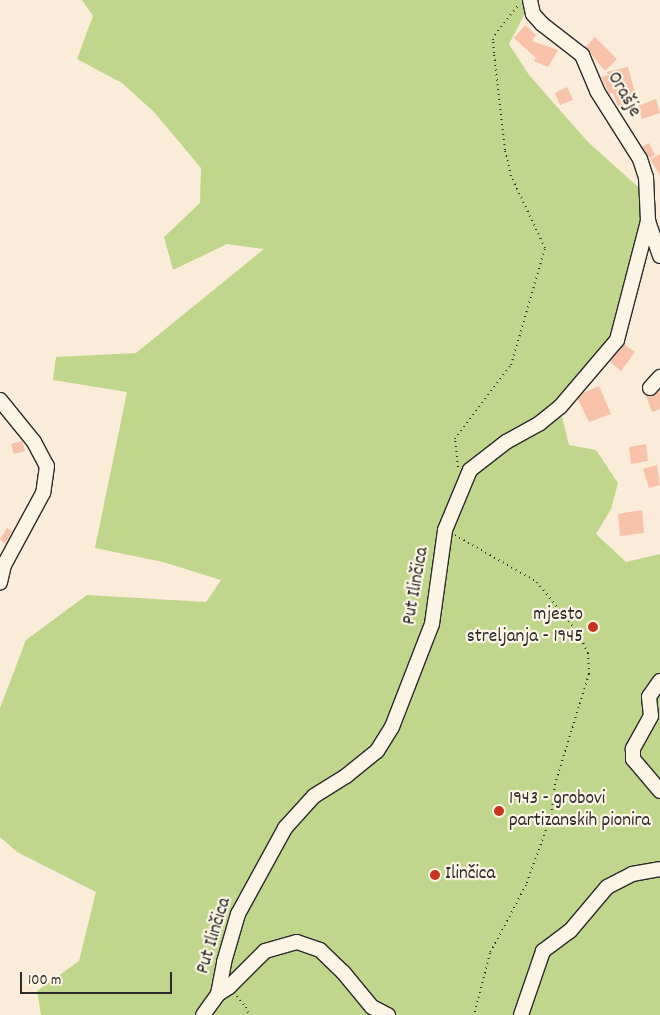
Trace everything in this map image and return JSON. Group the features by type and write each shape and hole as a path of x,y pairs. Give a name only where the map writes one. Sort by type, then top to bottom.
{"street":[{"name":"Orašje","path":"530,0 533,14 542,24 582,56 597,91 640,160 646,177 648,221 660,256"},
{"name":"Put Ilinčica","path":"223,990 224,962 238,914 285,828 314,796 346,776 377,751 392,727 432,624 445,530 470,470 506,442 540,423 560,408 617,340 648,221"},
{"path":"650,388 660,378"},
{"path":"0,400 34,442 47,466 43,493 4,565 0,583"},
{"path":"660,681 650,697 651,716 633,749 633,759 660,791"},
{"path":"521,1015 543,951 570,931 607,887 632,874 660,869"},
{"name":"Put Ilinčica","path":"203,1015 223,990 265,951 297,942 320,950 372,1007 388,1015"}],"path":[{"path":"458,467 455,438 511,365 545,248 511,176 505,150 493,40 522,0"},
{"path":"445,530 537,582 579,634 588,653 589,674 555,784 551,816 526,885 490,953 474,1015"},
{"path":"223,990 246,1007 249,1015"}],"green space":[{"path":"82,0 532,0 509,44 529,75 588,142 647,195 617,340 560,408 569,445 596,450 618,483 611,509 596,534 626,562 660,554 660,1015 41,1015 37,991 79,961 96,892 17,852 0,837 0,708 26,640 87,595 206,602 221,580 163,562 95,548 127,392 53,380 56,357 136,353 264,249 227,244 173,270 164,237 200,203 201,168 154,112 122,83 77,59 93,16"}],"building":[{"path":"525,25 536,35 532,41 558,50 548,67 534,61 536,58 514,38"},
{"path":"595,37 617,59 605,71 585,47"},
{"path":"628,67 638,103 619,109 613,93 609,94 601,77 609,75 606,72"},
{"path":"567,87 573,100 560,105 555,93"},
{"path":"656,99 660,113 642,119 638,106"},
{"path":"649,143 655,155 649,158 642,147"},
{"path":"660,154 660,175 650,160"},
{"path":"624,344 635,352 621,371 610,362"},
{"path":"599,386 611,414 589,422 578,399 583,393"},
{"path":"660,391 660,409 652,412 646,396 653,396"},
{"path":"22,441 25,451 14,454 11,444"},
{"path":"646,444 648,461 631,464 629,447"},
{"path":"657,465 660,485 649,488 643,469"},
{"path":"642,510 644,533 620,536 618,514"},
{"path":"7,528 12,531 5,544 0,539"}],"place":[{"name":"mjesto streljanja - 1945","path":"593,627"},
{"name":"1943 - grobovi partizanskih pionira","path":"499,811"},
{"name":"Ilinčica","path":"435,875"}]}
